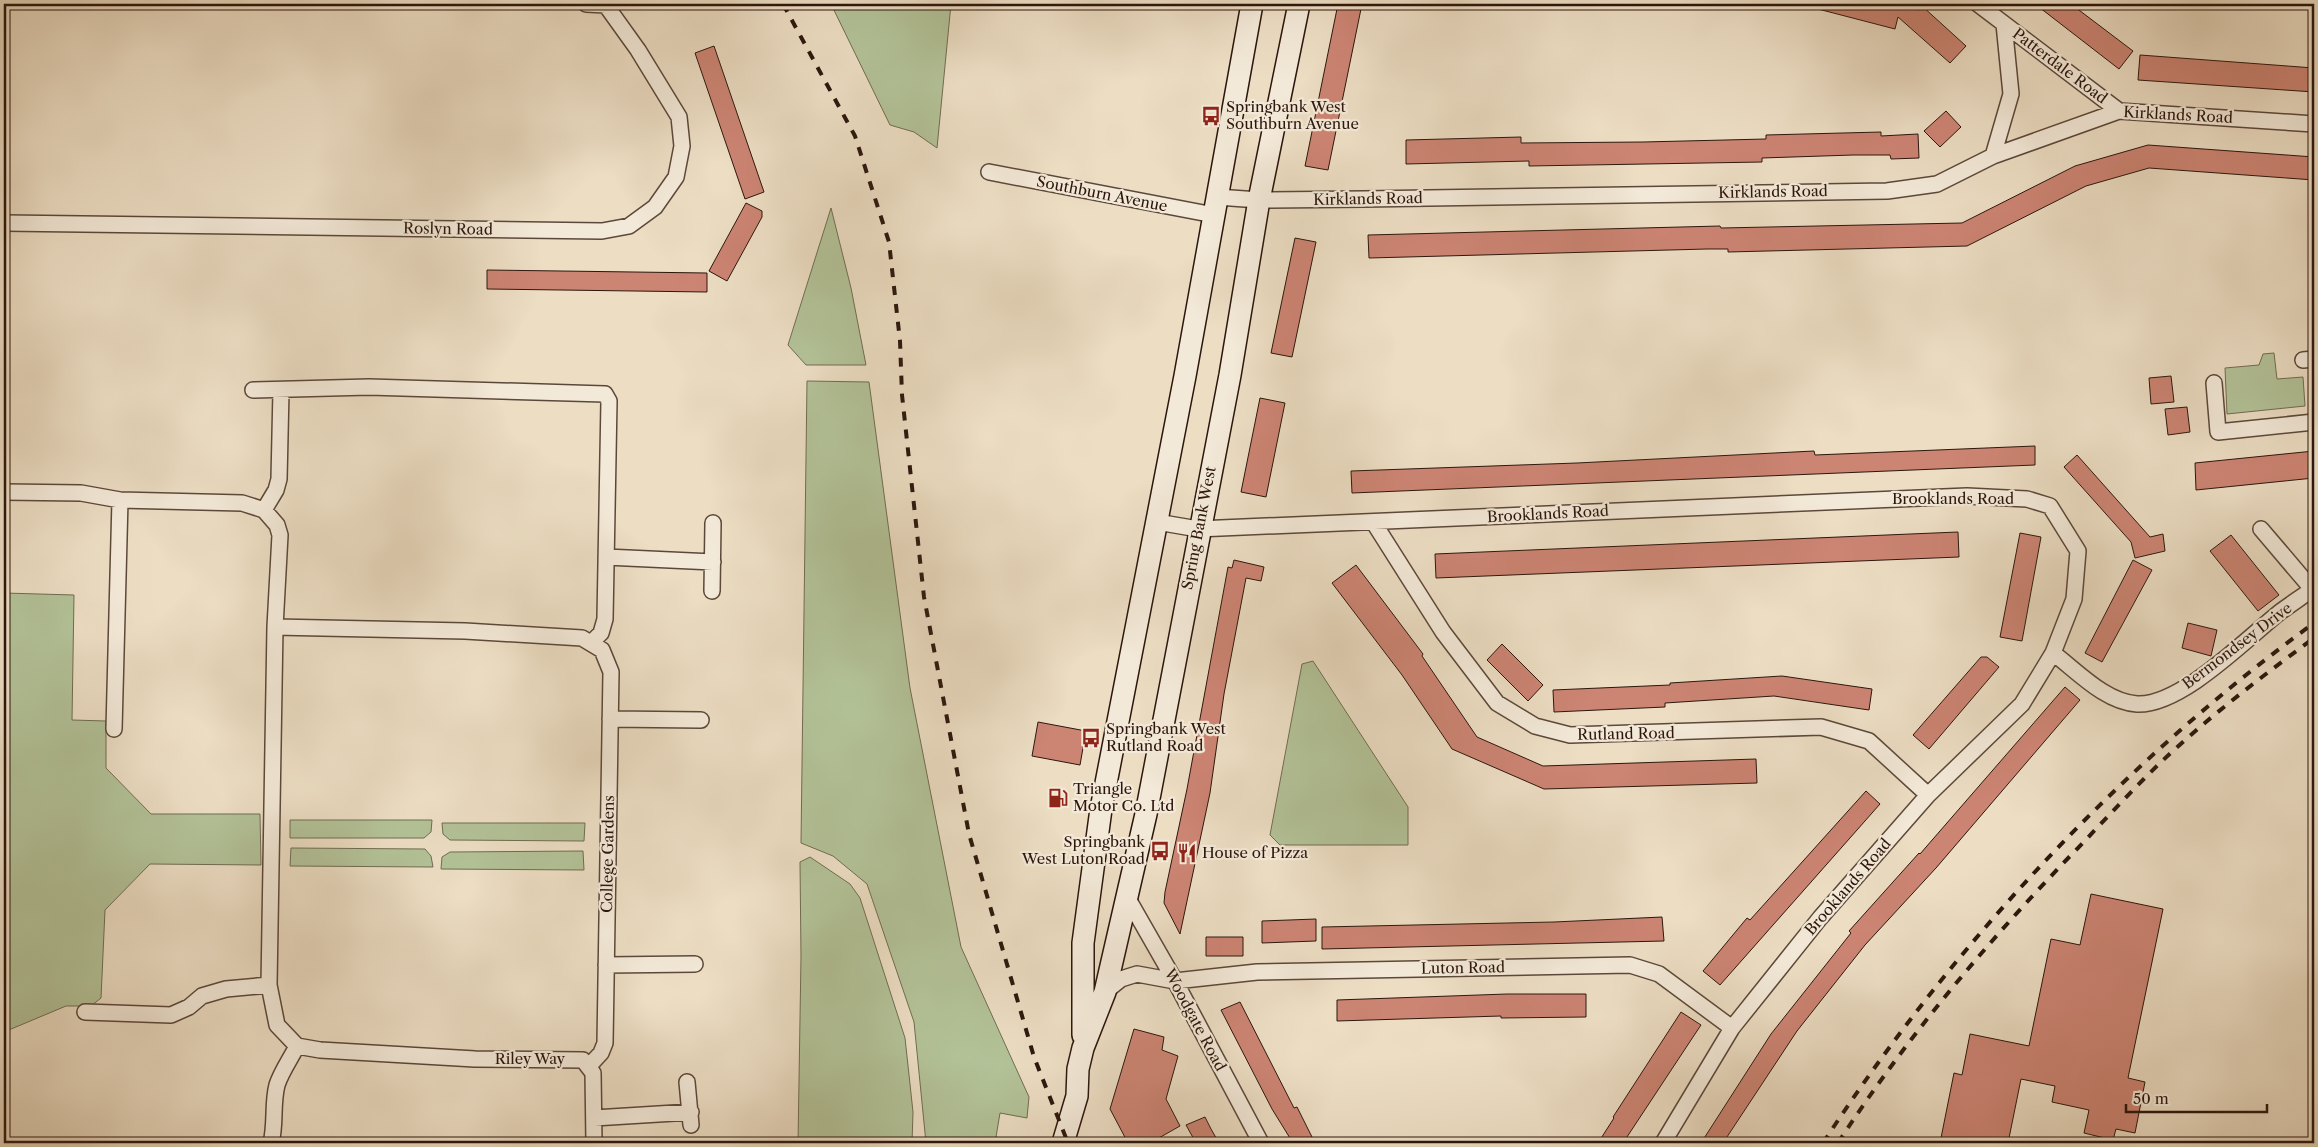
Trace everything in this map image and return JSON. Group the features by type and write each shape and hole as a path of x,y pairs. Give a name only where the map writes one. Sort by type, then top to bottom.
{"street":[{"path":"586,4 605,4"},
{"name":"Roslyn Road","path":"4,223 602,230 629,226 655,207 676,177 682,146 679,117 638,50 605,4"},
{"name":"Spring Bank West","path":"1063,1143 1077,1096 1078,1069 1082,1048 1083,943 1101,809 1157,522 1252,4"},
{"name":"Spring Bank West","path":"1082,1048 1105,992 1146,814 1198,529 1230,375 1259,200 1299,4"},
{"name":"Patterdale Road","path":"1978,4 2119,110"},
{"path":"1993,156 2011,94 2004,24"},
{"name":"Kirklands Road","path":"1216,206 1259,200 1887,190 1937,184 1993,156 2119,110 2314,124"},
{"name":"Southburn Avenue","path":"989,172 1216,206"},
{"path":"2214,383 2218,432 2314,422"},
{"path":"253,390 281,391 370,387 605,394 608,401 605,618 601,633 591,643 582,638 465,631 275,627"},
{"path":"264,510 276,490 279,479 281,391"},
{"path":"4,492 81,493 120,500 229,502 255,506 264,510 277,525 280,536 275,627 269,985 277,1025 298,1046 278,1083 274,1104 275,1127 271,1143"},
{"name":"Brooklands Road","path":"1157,522 1198,529 1321,522 1374,523 1958,497 2027,499 2050,506 2078,551 2074,599 2053,653 2022,704 1928,795 1820,918 1732,1028 1663,1143"},
{"path":"114,729 120,500"},
{"path":"712,591 713,523"},
{"name":"Rutland Road","path":"1374,523 1443,632 1497,702 1535,726 1570,735 1821,727 1869,741 1928,795"},
{"path":"2261,529 2313,589"},
{"path":"606,558 713,562"},
{"name":"Bermondsey Drive","path":"2053,653 2108,695 2136,704 2151,702 2174,694 2211,670 2280,612 2313,589"},
{"name":"College Gardens","path":"589,1066 601,1053 605,1043 611,672 602,650 591,643"},
{"path":"610,719 701,720"},
{"name":"Woodgate Road","path":"1127,897 1175,981 1261,1143"},
{"path":"606,965 695,964"},
{"name":"Luton Road","path":"1105,992 1121,979 1136,974 1175,981 1257,972 1630,966 1659,974 1732,1028"},
{"path":"85,1012 171,1015 189,1007 202,996 226,989 269,985"},
{"name":"Riley Way","path":"298,1046 320,1050 475,1059 584,1060 589,1066"},
{"path":"589,1066 594,1073 594,1143"},
{"path":"594,1118 691,1119 687,1082"}],"green space":[{"path":"831,4 951,4 937,148 914,132 890,125"},
{"path":"831,208 851,288 866,365 806,365 788,345"},
{"path":"2274,353 2277,379 2303,377 2305,406 2227,414 2225,368 2259,365 2263,354"},
{"path":"807,381 869,382 910,688 961,947 1029,1097 1027,1118 1000,1113 996,1137 1008,1140 1008,1143 926,1143 914,1022 867,884 833,856 801,843"},
{"path":"4,593 74,595 72,720 106,721 106,768 151,814 260,814 261,865 150,864 105,910 101,998 91,1006 66,1006 4,1032"},
{"path":"1313,661 1408,807 1408,845 1280,845 1270,835 1302,664"},
{"path":"290,820 432,820 431,832 424,838 290,838"},
{"path":"442,823 585,823 584,841 450,840 443,834"},
{"path":"291,848 425,849 431,856 433,867 290,866"},
{"path":"583,851 584,870 441,869 442,857 450,852"},
{"path":"810,857 850,884 860,898 905,1038 913,1112 912,1143 798,1143 801,957 800,862"}],"building":[{"path":"1338,4 1362,4 1328,170 1305,166"},
{"path":"1818,4 1902,4 1919,10 1922,6 1966,46 1950,63 1898,17 1895,29 1818,9"},
{"path":"2035,4 2071,4 2133,51 2119,69"},
{"path":"714,46 764,192 745,199 695,53"},
{"path":"2140,55 2314,68 2314,92 2138,80"},
{"path":"1946,111 1961,127 1940,147 1924,131"},
{"path":"1881,132 1881,136 1918,134 1919,158 1891,159 1890,155 1853,155 1762,158 1762,162 1529,166 1529,161 1406,164 1406,140 1521,137 1521,143 1643,142 1766,139 1766,135"},
{"path":"2148,145 2314,157 2314,180 2149,168 2086,186 1967,246 1728,252 1728,249 1707,249 1369,258 1368,235 1720,226 1721,228 1962,223 2075,166"},
{"path":"746,203 762,211 762,217 727,281 709,271"},
{"path":"1295,238 1316,242 1292,357 1271,353"},
{"path":"487,270 707,273 707,292 487,289"},
{"path":"2171,376 2174,402 2151,404 2149,378"},
{"path":"1260,398 1285,403 1266,497 1241,492"},
{"path":"2187,407 2190,432 2168,435 2165,409"},
{"path":"2035,446 2035,465 1352,493 1351,471 1577,463 1814,451 1815,455"},
{"path":"2314,451 2314,478 2196,490 2195,463"},
{"path":"2077,455 2150,537 2163,534 2165,551 2135,558 2131,542 2064,467"},
{"path":"1958,532 1959,557 1436,578 1435,554"},
{"path":"2020,533 2041,537 2022,641 2000,637"},
{"path":"2231,535 2279,595 2258,611 2210,551"},
{"path":"1234,560 1264,567 1261,581 1246,578 1224,694 1210,793 1180,934 1164,903 1165,892 1187,789 1228,567 1232,568"},
{"path":"2133,560 2152,570 2102,662 2085,653"},
{"path":"1356,565 1423,654 1422,656 1477,737 1543,766 1756,759 1757,783 1544,789 1452,749 1402,675 1332,583"},
{"path":"2188,623 2217,630 2211,656 2182,648"},
{"path":"1502,644 1543,685 1528,701 1487,660"},
{"path":"1981,657 1987,657 1999,667 1929,749 1913,735"},
{"path":"1782,676 1872,689 1869,710 1774,696 1665,703 1665,707 1554,712 1553,690 1670,685 1670,683"},
{"path":"2065,687 2080,700 1936,868 1865,945 1797,1031 1723,1143 1701,1143 1771,1034 1851,933 1849,931 1920,854"},
{"path":"1038,722 1086,731 1080,765 1032,756"},
{"path":"1866,791 1880,804 1720,985 1703,971 1747,918 1750,920"},
{"path":"2091,894 2163,909 2128,1078 2145,1082 2135,1133 2116,1129 2113,1140 2084,1133 2089,1110 2052,1102 2055,1086 2021,1079 2008,1143 1940,1143 1954,1073 1962,1075 1970,1034 2029,1046 2051,939 2080,945"},
{"path":"1662,917 1664,941 1322,949 1322,927 1554,922"},
{"path":"1316,919 1316,941 1262,943 1262,921"},
{"path":"1206,937 1243,937 1243,956 1206,956"},
{"path":"1507,994 1586,994 1586,1017 1501,1018 1501,1016 1337,1021 1337,1000"},
{"path":"1240,1002 1294,1108 1297,1107 1315,1143 1293,1143 1272,1109 1221,1010"},
{"path":"1681,1012 1701,1025 1623,1143 1598,1143 1613,1117"},
{"path":"1134,1029 1164,1037 1162,1050 1178,1056 1166,1099 1180,1126 1150,1143 1128,1143 1110,1109"},
{"path":"1205,1117 1219,1143 1196,1143 1186,1125"}],"railway":[{"path":"783,4 855,136 889,242 900,341 902,395 924,597 969,834 1034,1057 1068,1143"},
{"path":"1823,1143 1873,1070 1927,998 1985,928 2045,861 2109,796 2175,735 2243,677 2314,623"},
{"path":"1838,1143 1891,1066 1949,991 2043,885 2138,785 2177,747 2234,699 2314,638"}],"place":[{"name":"Springbank West Southburn Avenue","path":"1211,116"},
{"name":"Springbank West Rutland Road","path":"1091,738"},
{"name":"Triangle Motor Co. Ltd","path":"1058,798"},
{"name":"Springbank West Luton Road","path":"1160,851"},
{"name":"House of Pizza","path":"1187,853"}]}
